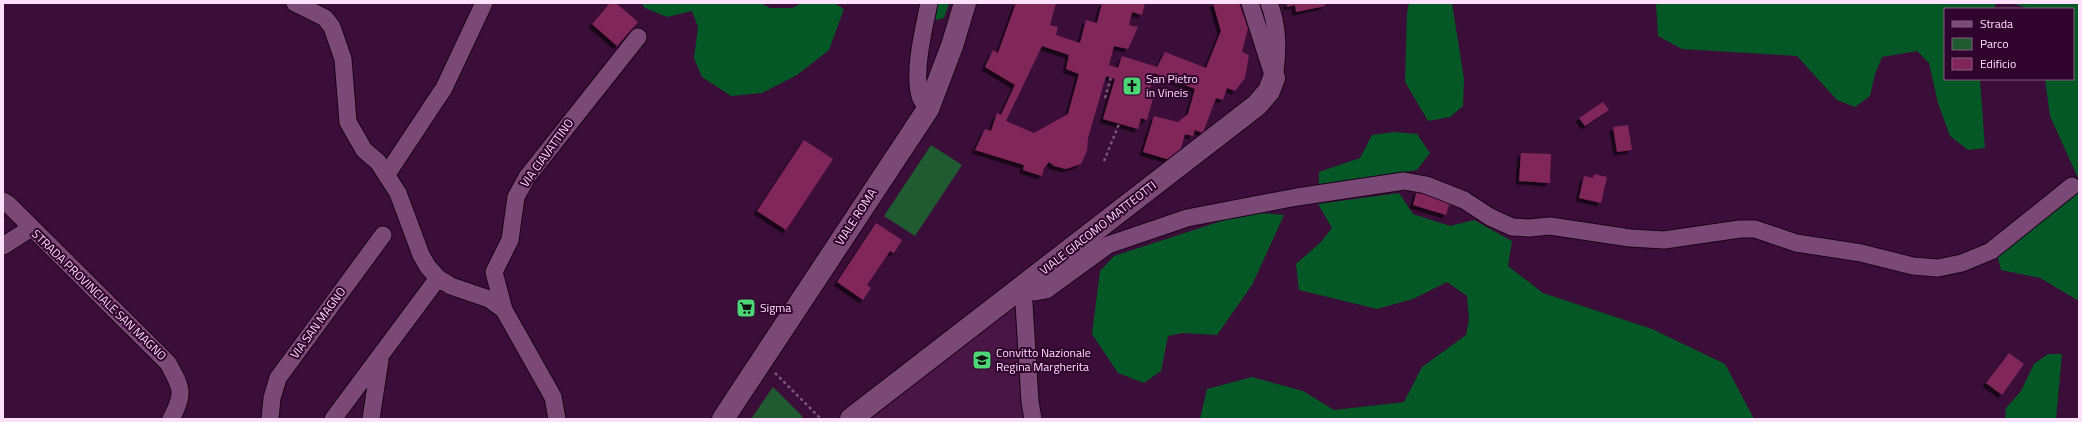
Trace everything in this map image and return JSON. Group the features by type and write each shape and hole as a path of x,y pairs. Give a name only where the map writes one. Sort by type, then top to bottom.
{"street":[{"name":"VIA CIAVATTINO","path":"295,3 326,18 332,26 343,59 348,122 364,150 378,162 387,174 398,194 421,255 428,266 438,278 451,286 489,299 504,310"},
{"path":"387,174 444,88 484,3"},
{"path":"928,109 920,97 918,87 919,57 929,3"},
{"name":"VIALE ROMA","path":"722,419 928,109 952,46 965,3"},
{"path":"1250,3 1274,78"},
{"path":"1269,3 1277,36 1278,48 1274,78"},
{"name":"VIA CIAVATTINO","path":"557,419 553,397 504,310 494,272 510,240 516,197 527,177 638,37"},
{"name":"VIALE GIACOMO MATTEOTTI","path":"851,419 1257,105 1269,91 1274,78"},
{"path":"1033,419 1029,395 1023,287 1035,292 1046,290 1108,244 1187,218 1297,197 1404,181 1426,185 1464,200 1490,217 1512,227 1529,228 1550,226 1630,238 1664,240 1740,229 1755,229 1796,243 1861,253 1913,266 1938,268 1962,263 1990,251 2072,186"},
{"name":"STRADA PROVINCIALE SAN MAGNO","path":"3,201 8,204 168,363 180,386 180,402 171,419"},
{"path":"3,246 31,228"},
{"name":"VIA SAN MAGNO","path":"270,419 272,398 278,378 383,235"},
{"path":"333,419 438,278"},
{"path":"371,419 381,356"}],"path":[{"path":"1105,98 1110,77"},
{"path":"1104,161 1119,124"},
{"path":"772,370 819,418 817,419"}],"shaded area":[{"name":"Convitto Nazionale Regina Margherita","path":"1016,302 1029,419 865,419"}],"green space":[{"path":"641,3 761,3 770,8 792,8 802,3 834,3 844,9 829,50 797,75 762,93 731,96 702,77 694,58 698,27 692,11 667,17 645,8"},
{"path":"936,3 949,3 944,18 936,20 934,17"},
{"path":"1409,3 1452,3 1464,79 1463,106 1450,117 1428,121 1405,82 1407,13"},
{"path":"1656,3 1996,3 1994,8 1944,8 1944,80 1980,80 1985,148 1968,150 1950,136 1938,103 1929,63 1917,51 1882,57 1875,74 1870,96 1855,107 1837,100 1797,56 1682,49 1658,36"},
{"path":"2012,3 2079,3 2079,180 2050,116 2045,80 2074,80 2074,8 2024,7"},
{"path":"1394,132 1417,134 1430,153 1417,170 1319,186 1319,172 1360,158 1372,135"},
{"path":"931,145 962,165 915,236 884,216"},
{"path":"2079,183 2079,301 2040,278 2001,270 1997,254"},
{"path":"1399,193 1413,214 1450,226 1474,220 1512,241 1508,266 1543,293 1652,329 1725,364 1754,419 1200,419 1207,389 1252,377 1303,391 1334,410 1404,402 1422,367 1466,335 1469,320 1467,296 1447,282 1413,299 1377,309 1299,290 1296,264 1320,243 1332,228 1318,204"},
{"path":"1249,212 1284,215 1252,285 1217,335 1183,333 1168,336 1161,371 1144,383 1118,373 1092,334 1100,271 1114,256"},
{"path":"2048,354 2062,354 2056,419 2005,419 2006,408 2021,391 2034,364"},
{"path":"773,387 803,417 800,419 751,419"}],"building":[{"path":"610,3 616,3 638,22 617,46 592,24"},
{"path":"1016,3 1056,3 1050,25 1058,27 1056,35 1080,43 1086,20 1097,23 1102,3 1145,3 1142,15 1132,12 1129,25 1138,27 1128,49 1114,46 1109,65 1118,68 1122,56 1157,67 1165,52 1206,68 1221,31 1213,3 1239,3 1248,28 1242,52 1249,55 1245,78 1235,91 1227,88 1223,100 1216,98 1203,133 1195,130 1193,136 1185,134 1177,162 1143,152 1154,116 1178,122 1188,114 1195,89 1154,73 1149,93 1154,95 1147,120 1141,118 1138,129 1103,119 1115,79 1106,76 1088,138 1087,151 1081,164 1066,169 1054,166 1049,162 1044,168 1042,176 1023,170 1024,165 975,150 985,129 991,131 997,113 1001,115 1015,85 985,67 993,50 998,53","holes":["1042,46 1069,55 1066,69 1079,74 1068,114 1034,133 1006,121"]},
{"path":"1287,3 1324,3 1325,6 1296,12 1295,5 1287,7"},
{"path":"1603,102 1609,110 1585,126 1579,118"},
{"path":"1628,125 1632,150 1617,152 1613,127"},
{"path":"804,140 833,159 786,230 757,211"},
{"path":"1521,153 1551,154 1550,183 1519,181"},
{"path":"1594,174 1607,177 1601,203 1579,198 1584,176 1593,178"},
{"path":"1417,191 1450,202 1446,215 1413,205"},
{"path":"876,223 902,240 894,253 890,251 867,285 871,288 863,300 837,282"},
{"path":"2009,353 2024,364 2002,395 1986,383"}],"place":[{"name":"San Pietro in Vineis","path":"1132,86"},
{"name":"Sigma","path":"746,308"},
{"name":"Convitto Nazionale Regina Margherita","path":"982,360"}]}
